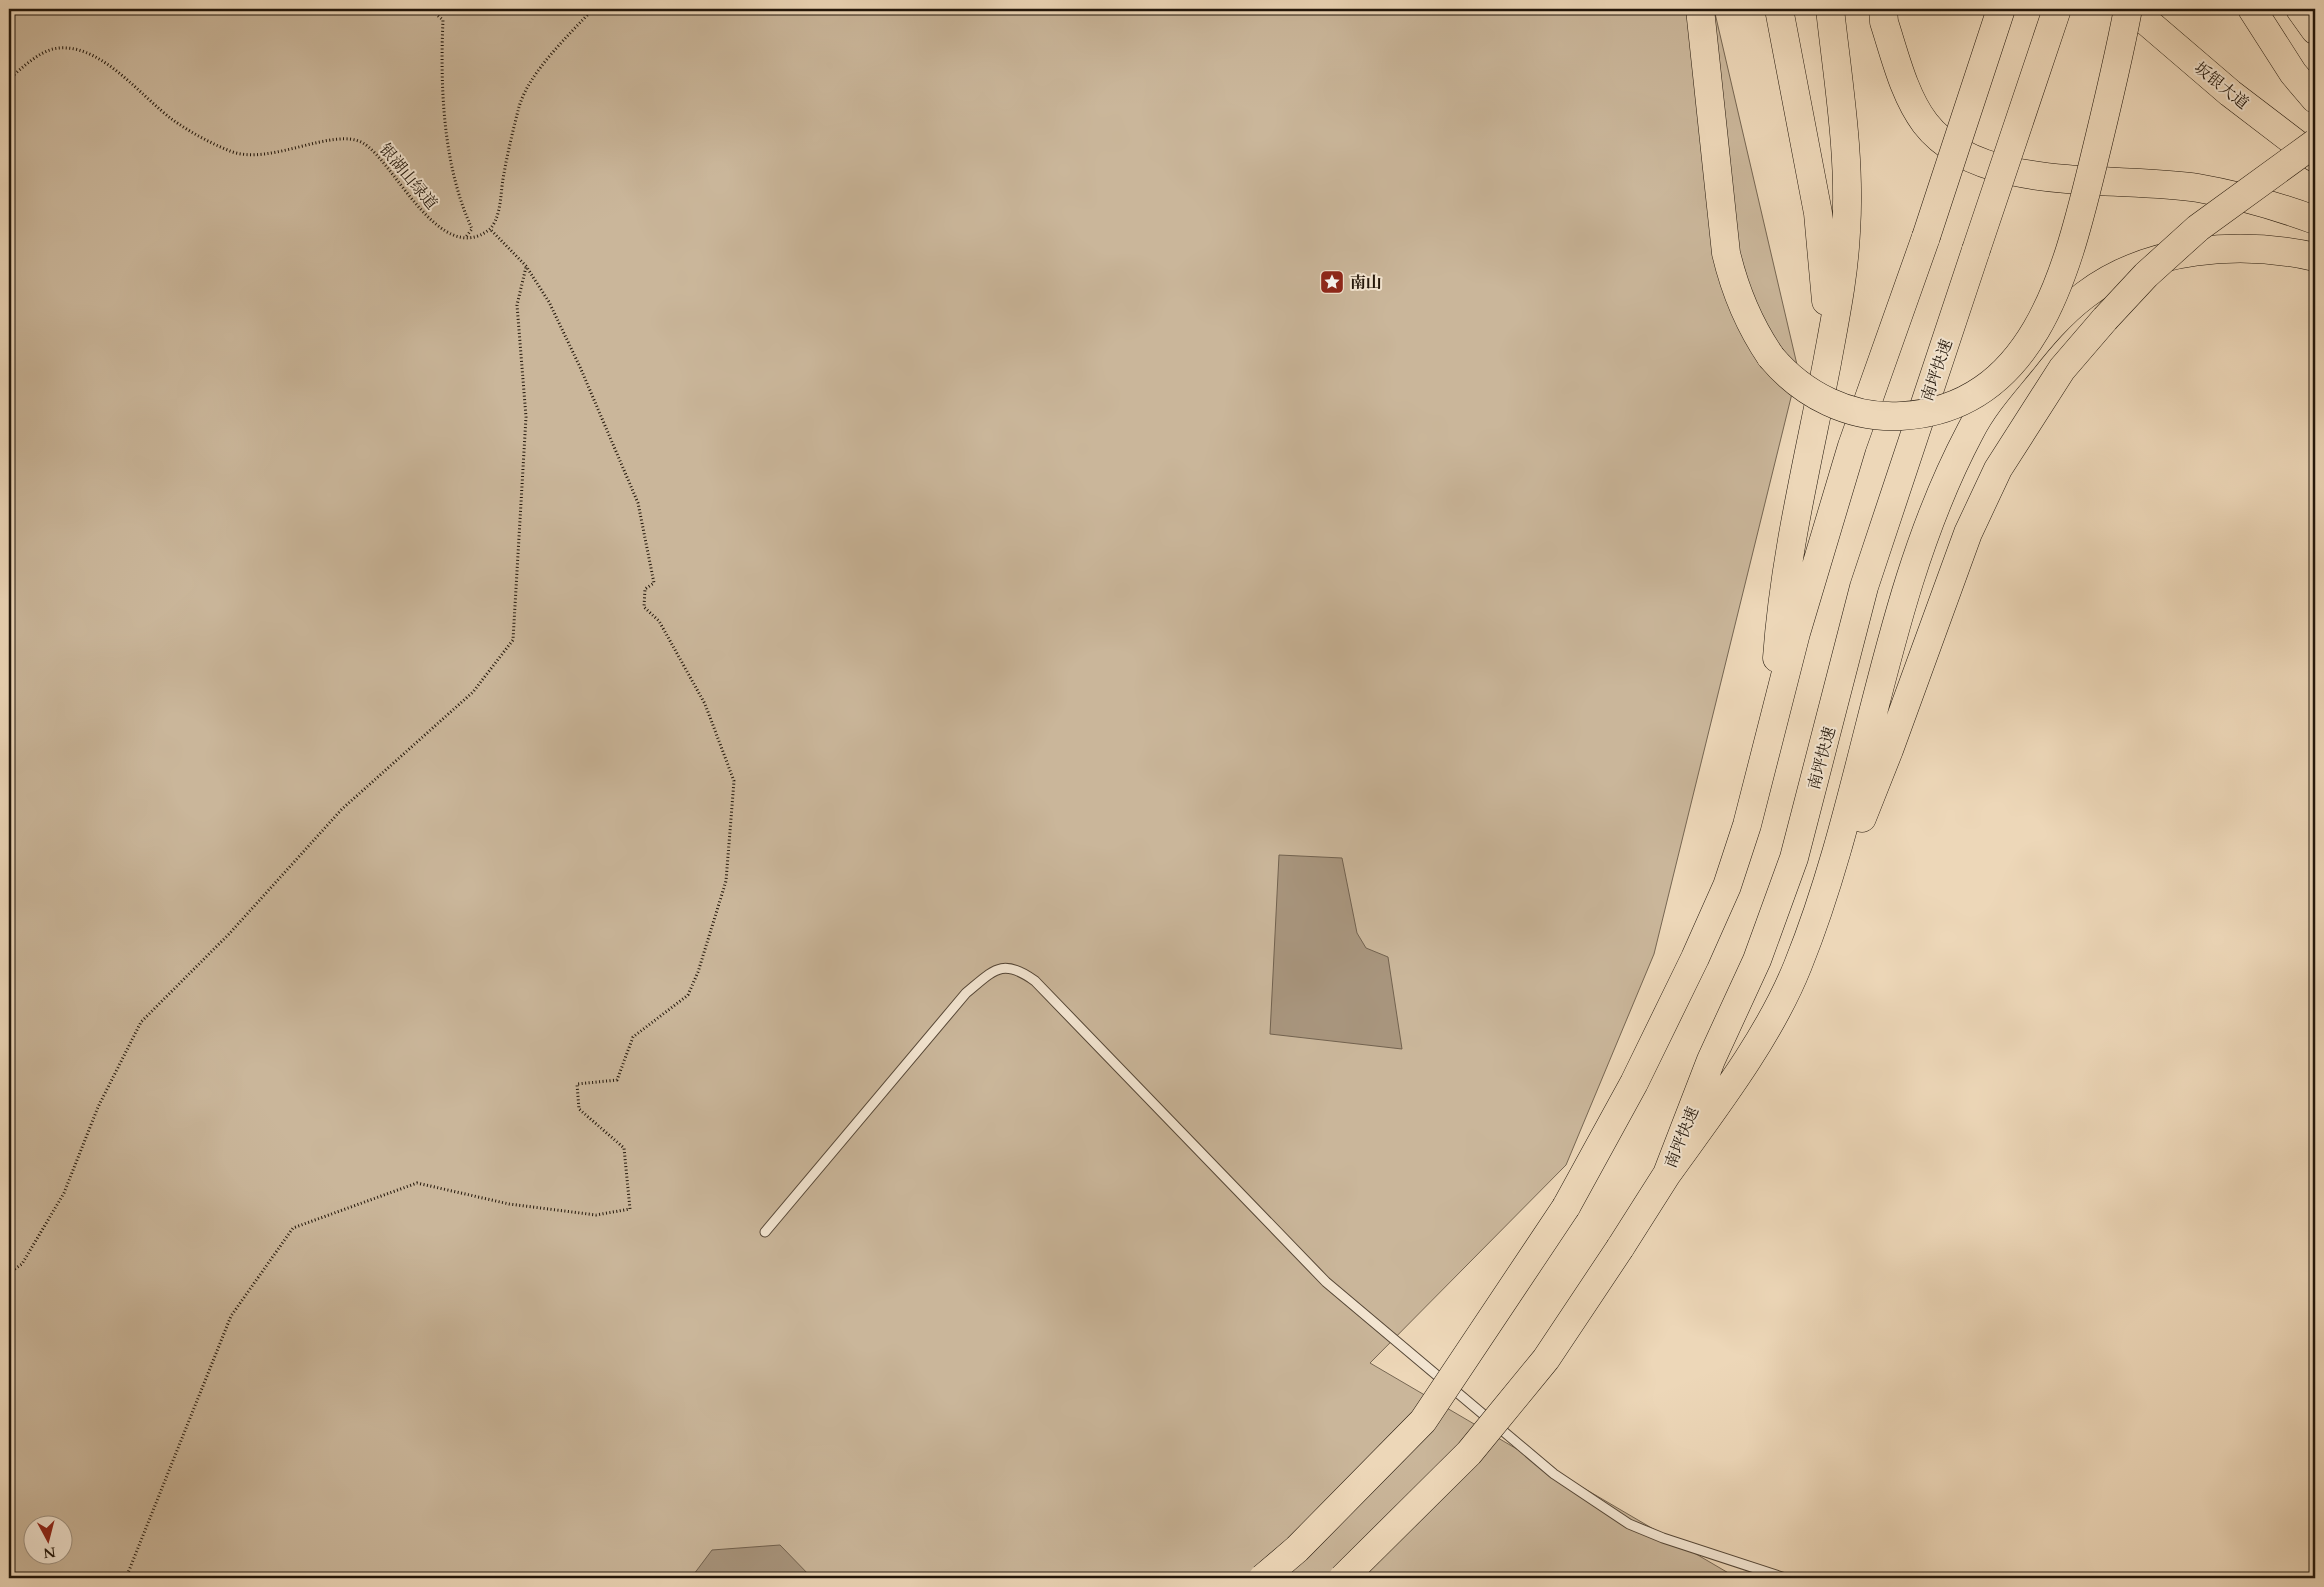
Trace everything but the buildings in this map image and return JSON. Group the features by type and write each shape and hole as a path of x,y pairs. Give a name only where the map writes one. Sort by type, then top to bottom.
{"main road":[{"path":"1700,9 1726,253 1733,283 1743,308 1756,335 1771,357 1788,376 1826,401 1868,414 1891,417 1913,416 1960,404 1984,390 2004,373 2034,335 2065,266 2084,202 2110,96 2128,9"},
{"path":"1779,9 1818,213 1824,262 1828,356"},
{"path":"1772,726 1781,606 1794,521 1842,281 1847,184 1830,9"},
{"path":"1263,1578 1297,1549 1423,1420 1566,1207 1634,1083 1695,958 1727,886 1747,825 1796,633 1852,446 1926,237 2001,9"},
{"name":"南坪快速","path":"1343,1578 1475,1446 1546,1359 1667,1174 1711,1060 1757,960 1794,858 1864,587 2057,9"},
{"name":"坂银大道","path":"2132,9 2230,93 2315,158"},
{"path":"2252,9 2293,73 2315,99"},
{"path":"2300,9 2315,30"},
{"path":"1882,13 1910,100 1926,124 1950,148 1981,162 2046,178 2197,188 2274,206 2315,220"},
{"path":"1822,898 1863,815 1968,534 1998,470 2062,369 2146,275 2198,228 2315,143"},
{"path":"1667,1174 1718,1102 1771,1019 1797,967 1822,898 1856,783 1902,605 1941,493 1970,430 1987,404 2043,335 2066,312 2087,294 2140,267 2183,254 2217,249 2252,248 2289,251 2315,257"}],"lane":[{"path":"2315,676 2315,686"},
{"path":"766,1232 966,992 992,971 1007,967 1019,970 1034,981 1326,1282 1554,1474 1629,1524 1663,1538 1786,1578"}],"path":[{"path":"430,9 443,20 440,72 446,136 465,213 472,229 465,238"},
{"path":"465,238 490,229 496,219 504,172 520,104 532,81 593,9"},
{"name":"银湖山绿道","path":"9,78 52,49 70,48 88,53 106,63 172,119 199,137 232,152 253,155 276,152 328,140 347,139 362,142 377,154 403,189 432,222 448,232 465,238"},
{"path":"126,1578 231,1316 294,1228 417,1183 509,1204 596,1214 630,1209 624,1148 579,1109 577,1084 617,1080 633,1037 688,995 698,972 726,881 734,781 705,704 659,621 644,607 645,589 654,583 638,503 580,367 549,302 526,266 490,229"},
{"path":"9,1273 22,1264 64,1193 98,1108 141,1022 228,934 342,809 473,692 513,640 526,417 517,305 526,266"}],"shaded area":[{"path":"9,9 1714,9 1798,369 1654,954 1566,1165 1370,1363 1737,1578 9,1578"},
{"path":"1279,855 1342,858 1357,933 1366,948 1388,957 1402,1049 1270,1034"},
{"path":"780,1545 812,1578 691,1578 712,1550"}],"place":[{"name":"南山","path":"1332,282"}]}
